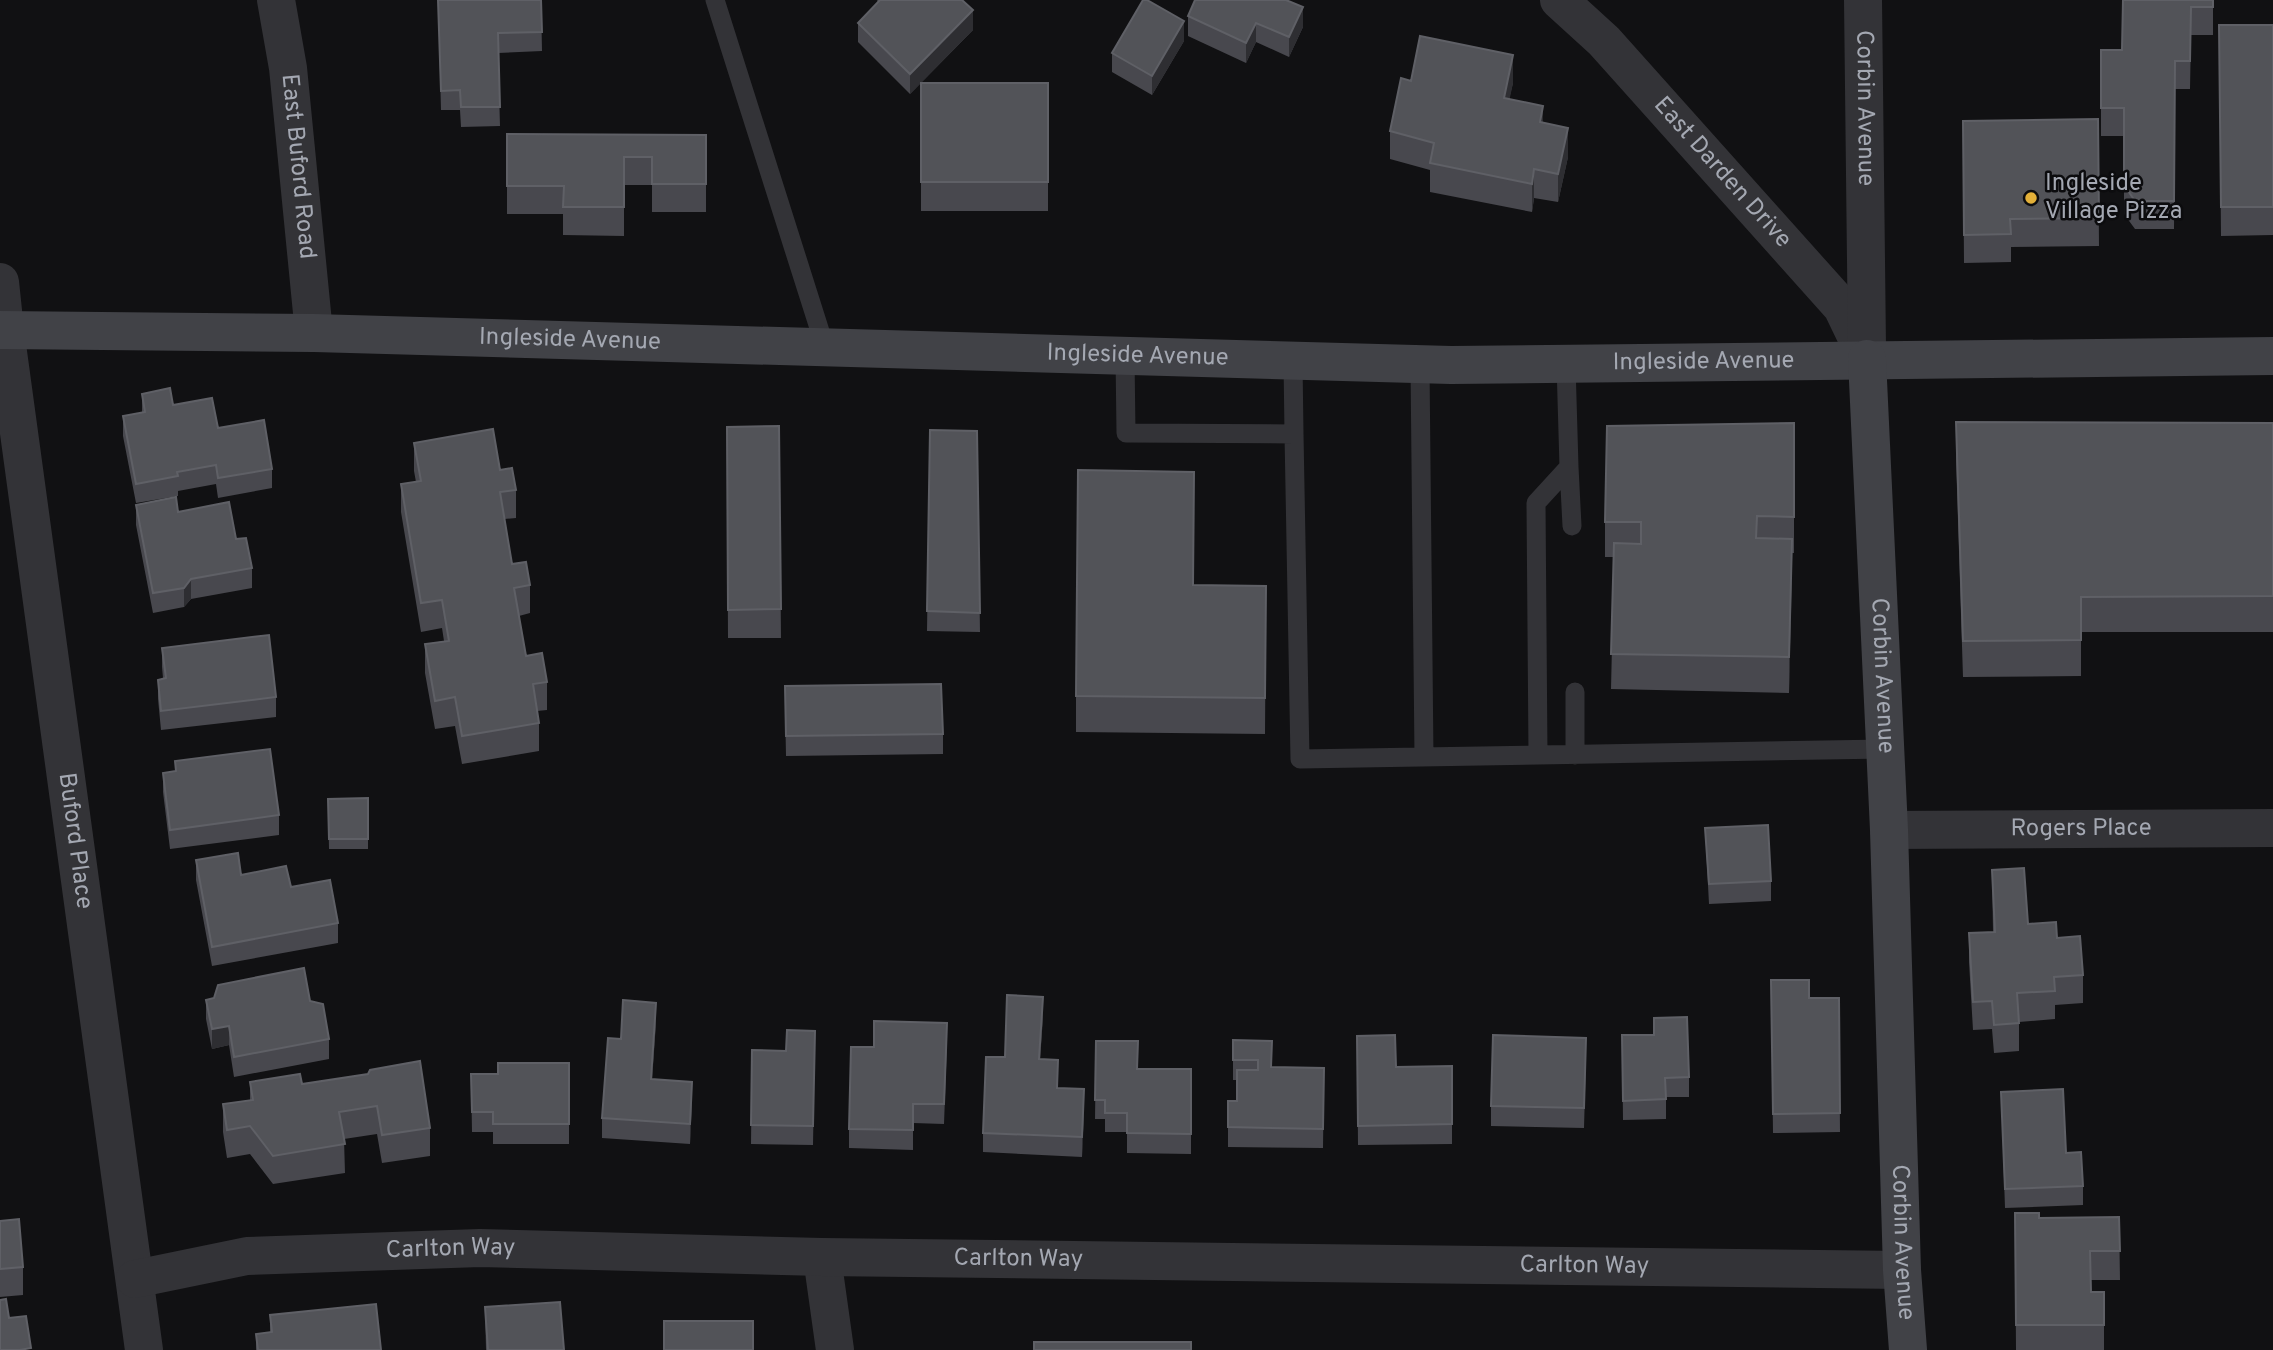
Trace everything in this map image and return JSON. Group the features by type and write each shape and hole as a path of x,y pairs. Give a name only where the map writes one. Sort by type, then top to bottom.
{"street":[{"name":"East Buford Road","path":"276,0 288,68 314,333"},
{"name":"East Darden Drive","path":"1559,0 1604,41 1842,307 1867,359"},
{"name":"Corbin Avenue","path":"1863,0 1867,359 1889,830 1902,1270 1909,1350"},
{"name":"Buford Place","path":"0,282 2,330 144,1350"},
{"name":"Ingleside Avenue","path":"2,330 314,333 1420,365 2273,356"},
{"name":"Rogers Place","path":"1889,830 2273,828"},
{"name":"Carlton Way","path":"135,1279 247,1256 480,1248 822,1257 1902,1270"},
{"path":"822,1257 835,1350"}],"lane":[{"path":"715,0 825,347"},
{"path":"1125,356 1126,433 1294,434"},
{"path":"1293,361 1300,759 1885,749"},
{"path":"1566,364 1572,526"},
{"path":"1420,365 1424,757"},
{"path":"1538,755 1536,503 1569,467"},
{"path":"1575,692 1576,755"}],"building":[{"path":"438,0 541,0 542,32 498,33 500,107 461,107 460,90 441,91"},
{"path":"880,0 962,0 973,10 910,74 858,23"},
{"path":"1143,0 1184,21 1152,76 1112,53"},
{"path":"1195,0 1286,0 1303,7 1289,37 1256,23 1246,43 1188,16"},
{"path":"2123,0 2213,0 2213,7 2191,7 2190,61 2175,61 2174,201 2135,201 2124,185 2124,108 2101,108 2101,50 2122,50"},
{"path":"2219,25 2273,25 2273,207 2221,207"},
{"path":"1420,36 1513,55 1504,98 1543,106 1540,122 1568,128 1558,174 1534,169 1532,184 1430,163 1434,143 1390,131 1401,78 1411,81"},
{"path":"921,83 1048,83 1048,182 921,182"},
{"name":"Ingleside Village Pizza","path":"2098,119 2099,218 2010,219 2011,234 1964,235 1963,121"},
{"path":"507,134 706,135 706,184 652,184 652,157 624,157 624,207 563,207 564,186 507,186"},
{"path":"170,388 173,405 212,398 218,428 264,420 272,469 218,478 216,465 177,472 178,476 136,484 123,416 145,412 142,394"},
{"path":"1956,422 2273,423 2273,596 2081,597 2081,640 1963,641"},
{"path":"1794,423 1794,517 1757,516 1756,538 1792,539 1789,657 1611,654 1614,543 1641,544 1641,522 1605,522 1607,426"},
{"path":"779,426 781,609 728,610 727,427"},
{"path":"493,429 500,470 512,468 516,490 500,492 512,564 526,562 530,585 514,588 526,656 542,653 547,682 533,684 539,723 462,736 455,697 435,701 425,644 449,641 442,600 421,603 401,484 421,481 414,443"},
{"path":"930,430 977,431 980,613 927,611"},
{"path":"1078,470 1194,472 1193,585 1266,586 1265,698 1076,696"},
{"path":"176,497 178,512 229,502 236,539 246,538 252,568 191,579 184,588 153,593 136,505"},
{"path":"269,635 276,697 161,711 158,680 166,678 162,648"},
{"path":"941,684 943,734 786,736 785,686"},
{"path":"270,749 279,815 170,830 163,773 176,771 175,761"},
{"path":"368,798 368,839 329,839 328,799"},
{"path":"1768,825 1771,881 1709,884 1705,828"},
{"path":"238,853 241,875 286,866 291,887 330,880 338,923 212,947 196,860"},
{"path":"2024,868 2028,924 2056,922 2057,938 2080,936 2083,975 2054,977 2055,991 2017,993 2019,1023 1994,1025 1992,1001 1973,1002 1969,933 1995,932 1992,870"},
{"path":"304,968 310,1001 323,1004 329,1039 234,1057 229,1026 212,1029 206,1000 214,998 218,985"},
{"path":"1771,980 1809,980 1809,998 1839,998 1840,1113 1773,1114"},
{"path":"1007,995 1043,997 1039,1059 1058,1060 1057,1088 1084,1089 1082,1137 983,1133 986,1057 1005,1057"},
{"path":"623,1000 656,1003 651,1079 692,1082 690,1124 602,1118 608,1038 621,1039"},
{"path":"1687,1017 1689,1077 1665,1078 1666,1099 1623,1101 1622,1035 1654,1035 1654,1018"},
{"path":"874,1021 947,1023 944,1104 913,1104 913,1130 849,1129 851,1047 874,1047"},
{"path":"787,1030 815,1031 813,1126 751,1125 752,1050 786,1051"},
{"path":"1395,1035 1396,1067 1452,1066 1452,1124 1358,1126 1357,1036"},
{"path":"1493,1035 1586,1038 1584,1108 1491,1106"},
{"path":"1233,1040 1272,1041 1271,1067 1324,1068 1323,1129 1228,1127 1228,1101 1237,1101 1237,1070 1258,1070 1258,1060 1233,1060"},
{"path":"1096,1041 1138,1041 1137,1069 1191,1069 1191,1134 1127,1133 1127,1113 1105,1113 1105,1100 1095,1100"},
{"path":"420,1061 430,1128 382,1135 377,1106 339,1112 345,1144 273,1156 250,1126 227,1130 223,1104 253,1100 250,1082 300,1074 302,1084 368,1074 370,1070"},
{"path":"498,1063 569,1063 569,1124 493,1124 493,1112 472,1112 471,1074 498,1074"},
{"path":"2063,1089 2066,1153 2081,1152 2083,1186 2005,1189 2001,1092"},
{"path":"2015,1213 2039,1213 2039,1218 2119,1217 2120,1251 2090,1251 2091,1292 2104,1292 2104,1325 2016,1325"},
{"path":"19,1219 23,1267 0,1269 0,1221"},
{"path":"6,1299 9,1318 26,1316 31,1348 0,1350 0,1300"},
{"path":"560,1302 564,1350 488,1350 485,1307"},
{"path":"376,1304 381,1350 258,1350 256,1334 272,1332 270,1315"},
{"path":"664,1321 753,1321 753,1350 664,1350"},
{"path":"1034,1342 1191,1342 1191,1350 1034,1350"}],"place":[{"name":"Ingleside Village Pizza","path":"2031,198"}]}
